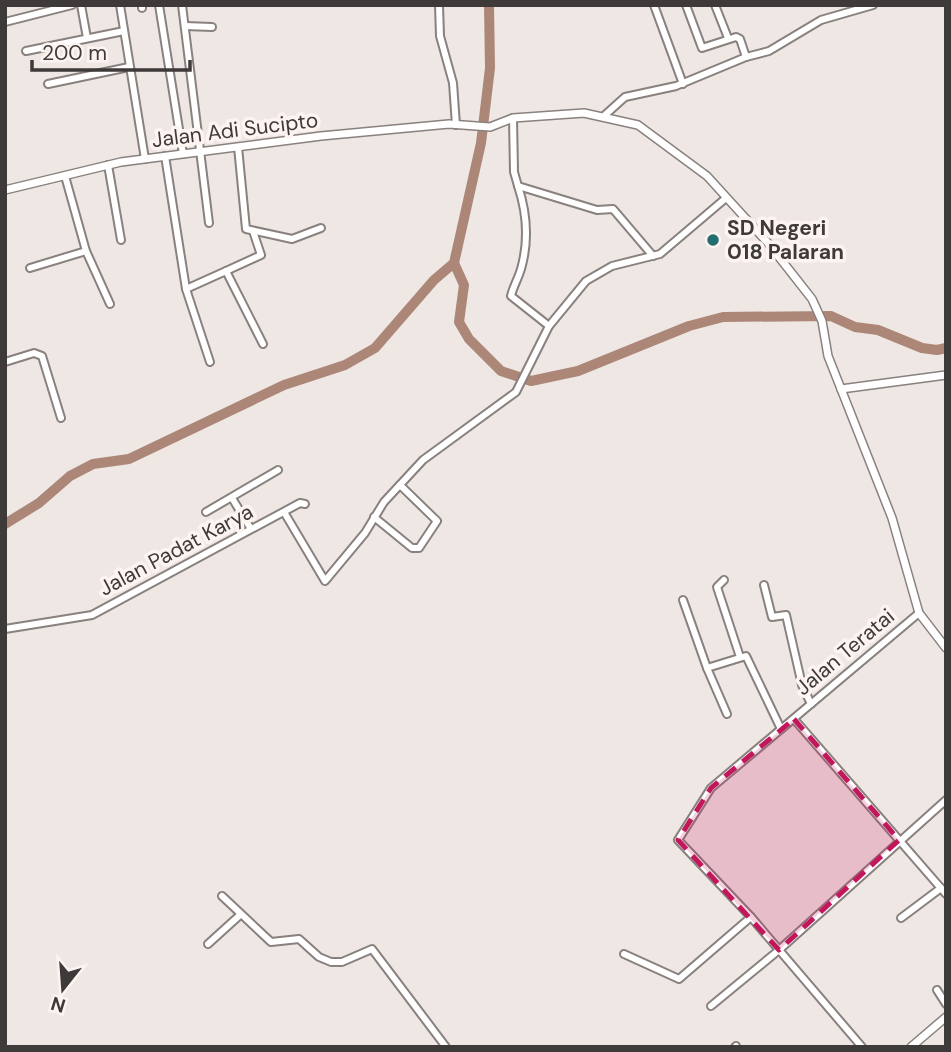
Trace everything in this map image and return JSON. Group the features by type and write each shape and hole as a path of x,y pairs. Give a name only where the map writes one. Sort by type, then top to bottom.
{"street":[{"path":"5,22 40,9 72,5"},
{"path":"81,5 87,38"},
{"path":"120,5 145,159"},
{"path":"159,5 183,154"},
{"path":"182,5 209,223"},
{"path":"439,5 440,36 453,83 456,124"},
{"path":"654,5 683,84"},
{"path":"685,5 702,48 728,38 740,39 746,57"},
{"path":"715,5 728,38"},
{"path":"605,116 625,97 683,84 746,57 761,55 821,20 873,5"},
{"path":"185,26 212,27"},
{"path":"26,51 124,30"},
{"path":"48,84 129,67"},
{"path":"549,326 511,296 522,267 526,233 524,205 513,161 513,118 584,113 605,116 645,129 699,169 774,250 815,305 841,388 888,507 919,612 946,648"},
{"name":"Jalan Adi Sucipto","path":"5,190 108,165 165,156 456,124 489,127 513,118"},
{"path":"238,147 243,224 253,232 292,239 321,228"},
{"path":"165,156 186,289 210,362"},
{"path":"108,165 121,240"},
{"path":"65,176 86,251 110,304"},
{"path":"518,186 597,210 613,209 653,257"},
{"path":"400,485 437,521 419,548 412,548 374,517 400,485 423,460 520,386 549,326 586,281 612,266 653,257 726,198"},
{"path":"186,289 261,254 253,232"},
{"path":"30,268 86,251"},
{"path":"226,271 263,344"},
{"path":"5,362 32,354 42,356 61,418"},
{"path":"841,388 946,375"},
{"path":"206,512 278,470"},
{"path":"232,498 251,529"},
{"path":"284,512 300,503 305,504"},
{"name":"Jalan Padat Karya","path":"5,629 92,615 284,512 325,581 349,554 374,517"},
{"path":"724,580 716,587 740,657"},
{"path":"764,585 772,617 786,615 802,685 811,704"},
{"path":"683,600 727,714"},
{"name":"Jalan Teratai","path":"751,918 678,840 711,788 919,612"},
{"path":"707,668 748,657 781,729"},
{"path":"794,719 943,891 901,918"},
{"path":"711,1006 779,950 946,800"},
{"path":"222,896 271,942 299,939 319,957 331,962 342,962 372,949 446,1047"},
{"path":"208,944 240,915"},
{"path":"624,954 679,979 751,918 862,1047"},
{"path":"937,990 946,1004"},
{"path":"911,1047 946,1017"}],"highlighted area":[{"path":"794,719 899,840 779,950 678,840 711,788"}],"waterway":[{"path":"5,524 39,503 70,476 93,464 129,459 284,385 345,365 375,348 434,280 454,263 481,143 490,68 489,5"},
{"path":"454,263 464,285 459,322 469,339 501,371 531,381 578,371 689,326 723,317 831,316 855,327 878,330 922,348 946,348"}],"place":[{"name":"SD Negeri 018 Palaran","path":"713,240"}]}
